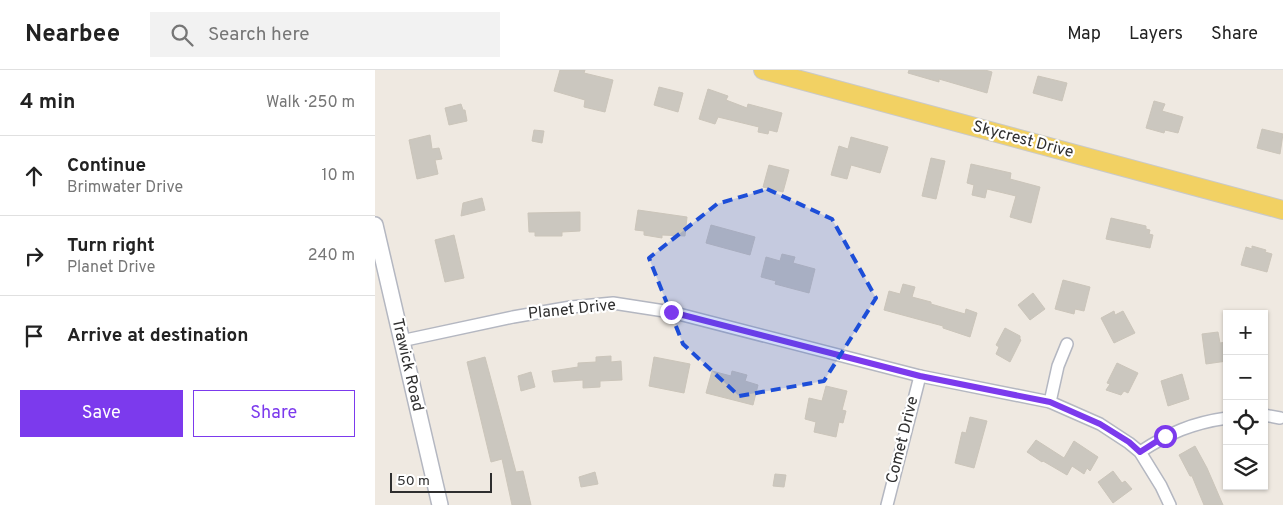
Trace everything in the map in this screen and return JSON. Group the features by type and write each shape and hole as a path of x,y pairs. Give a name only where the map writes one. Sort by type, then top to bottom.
{"main road":[{"name":"Skycrest Drive","path":"763,70 1283,210"}],"street":[{"name":"Trawick Road","path":"375,226 440,505"},
{"name":"Planet Drive","path":"401,342 513,316 571,307 613,303 671,312 920,376 1050,402 1100,424 1129,442 1140,452 1161,486 1170,505"},
{"path":"1050,402 1058,366 1067,344"},
{"name":"Comet Drive","path":"887,505 920,376"},
{"path":"1268,416 1280,418"},
{"path":"1140,452 1165,436 1185,427 1223,419"}],"highlighted area":[{"path":"767,189 832,219 876,298 824,381 739,396 683,344 649,258 717,204"}],"building":[{"path":"560,70 585,70 584,73 613,80 605,112 584,107 585,100 554,91"},
{"path":"909,70 985,70 992,72 987,93 939,79 939,82 908,73"},
{"path":"1038,76 1067,83 1062,101 1033,93"},
{"path":"659,87 683,93 678,112 654,105"},
{"path":"708,89 728,96 726,100 747,108 748,104 782,113 777,132 769,130 768,134 758,132 759,127 718,117 715,124 699,119"},
{"path":"1154,101 1165,104 1162,111 1183,117 1178,133 1165,130 1164,133 1146,128"},
{"path":"461,104 463,110 465,110 467,121 449,125 445,108"},
{"path":"1262,129 1283,134 1280,154 1257,148"},
{"path":"534,130 544,131 542,143 532,141"},
{"path":"430,135 432,149 439,148 442,159 435,160 438,174 417,179 409,140"},
{"path":"851,137 888,147 880,173 851,165 847,179 831,175 839,146 848,149"},
{"path":"931,158 945,161 936,199 922,196"},
{"path":"971,164 1011,173 1010,179 1040,187 1031,223 1010,217 1016,196 987,189 985,198 972,195 974,185 967,183"},
{"path":"769,165 789,170 783,192 763,187"},
{"path":"482,198 485,210 461,216 463,203"},
{"path":"638,210 687,217 685,236 662,235 662,238 644,235 644,231 635,230"},
{"path":"580,212 580,231 562,232 562,236 535,236 535,232 529,232 528,213"},
{"path":"1111,218 1146,226 1146,229 1150,230 1149,234 1153,235 1150,248 1106,239"},
{"path":"711,225 755,237 750,255 706,243"},
{"path":"454,235 464,278 445,282 435,240"},
{"path":"1252,246 1272,254 1267,272 1241,265 1246,247 1252,249"},
{"path":"782,254 795,257 793,263 815,269 809,293 775,284 776,281 761,277 766,257 780,261"},
{"path":"1063,280 1090,287 1084,311 1075,309 1074,314 1055,309"},
{"path":"903,284 915,287 912,297 965,314 966,309 977,313 970,337 943,328 943,326 884,310 889,291 900,294"},
{"path":"1033,293 1045,309 1030,320 1018,305"},
{"path":"1114,311 1115,315 1123,311 1135,333 1114,343 1101,318"},
{"path":"1005,328 1020,336 1021,340 1010,362 996,354 999,347 996,345"},
{"path":"1218,332 1220,343 1223,343 1223,362 1206,364 1202,334"},
{"path":"611,356 611,362 621,361 622,380 600,381 600,387 583,388 583,380 554,382 552,371 578,367 578,363 596,362 596,357"},
{"path":"485,357 516,472 523,471 531,505 512,505 502,459 491,462 467,362"},
{"path":"654,357 690,364 684,393 649,386"},
{"path":"1117,363 1138,373 1128,393 1124,391 1121,395 1106,390 1110,384 1107,383"},
{"path":"712,371 731,376 732,371 747,375 745,381 758,385 753,405 706,393"},
{"path":"531,372 535,387 521,391 518,376"},
{"path":"1182,374 1189,399 1168,406 1161,381"},
{"path":"826,386 847,391 842,410 846,411 843,423 839,422 836,437 814,432 816,422 805,419 809,398 822,401"},
{"path":"970,417 987,421 974,468 955,463 962,432 966,433"},
{"path":"1036,440 1064,458 1074,441 1098,457 1090,471 1087,468 1084,474 1072,466 1067,475 1027,452"},
{"path":"1195,446 1223,505 1204,505 1192,476 1190,476 1179,455"},
{"path":"1113,471 1122,483 1125,481 1132,489 1113,503 1098,482"},
{"path":"595,472 598,484 581,487 579,477"},
{"path":"775,474 786,475 784,487 773,486"}],"route":[{"path":"671,312 920,376 1050,402 1100,424 1129,442 1140,452 1165,436"}]}
